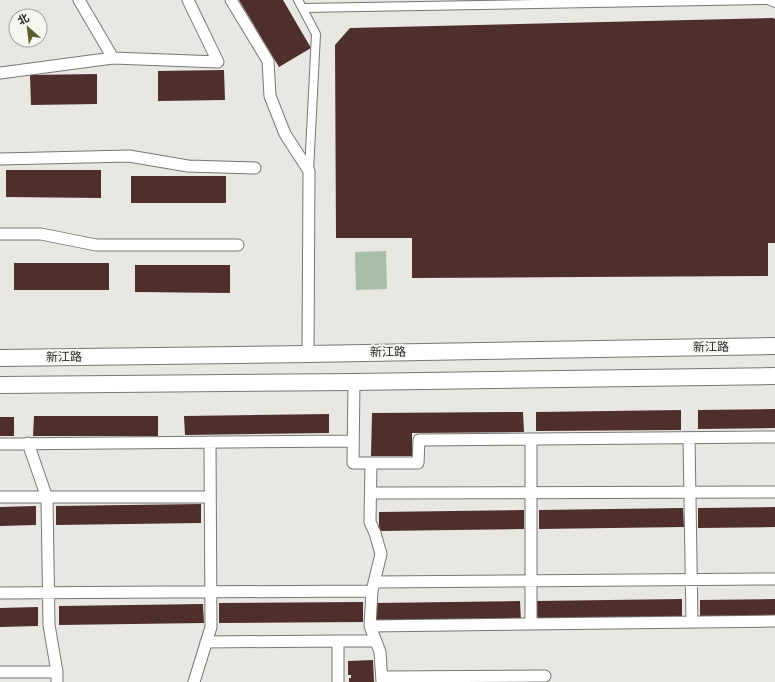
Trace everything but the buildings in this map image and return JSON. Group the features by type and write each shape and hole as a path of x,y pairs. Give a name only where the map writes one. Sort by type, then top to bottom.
{"main road":[{"name":"新江路","path":"0,358 775,346"},
{"path":"0,385 775,376"}],"street":[{"path":"79,0 113,58"},
{"path":"0,73 113,58 218,62 188,0"},
{"path":"231,0 268,61 270,96 284,134 309,171"},
{"path":"298,0 316,34 309,171 308,354"},
{"path":"303,8 396,3 768,0 775,3"},
{"path":"0,159 129,156 188,166 255,168"},
{"path":"0,234 41,234 96,245 238,245"},
{"path":"354,382 353,463 418,463 419,440 775,437"},
{"path":"689,438 692,622"},
{"path":"531,439 531,624"},
{"path":"0,444 353,441"},
{"path":"184,682 194,682 211,627 210,442"},
{"path":"0,672 57,677 49,625 47,498 28,443"},
{"path":"371,463 370,522 381,554 373,587 370,626 380,652 382,680 545,676"},
{"path":"371,493 775,492"},
{"path":"0,497 210,497"},
{"path":"0,593 211,592 531,581 775,579"},
{"path":"370,626 775,621"},
{"path":"206,642 376,640"},
{"path":"338,641 338,682"}],"green space":[{"path":"386,251 387,289 356,290 355,252"}]}
